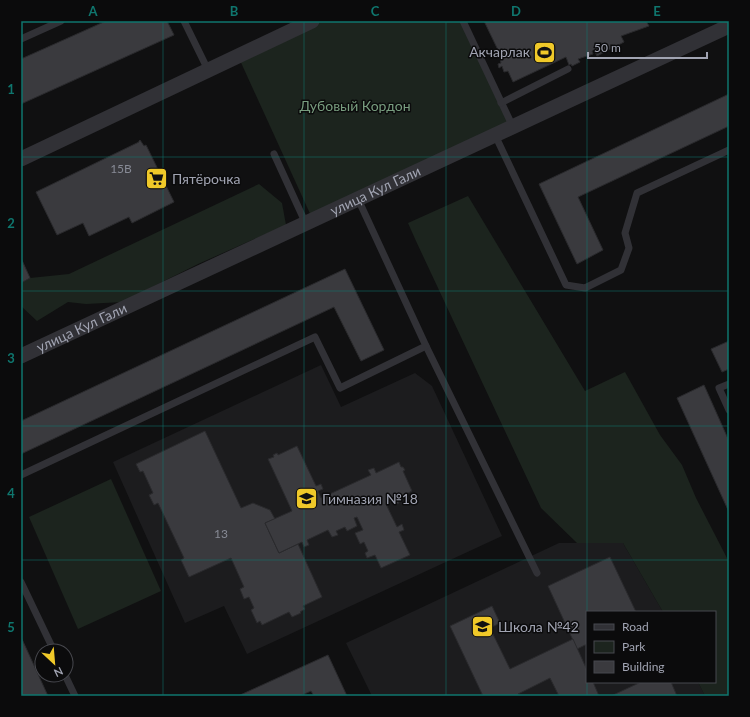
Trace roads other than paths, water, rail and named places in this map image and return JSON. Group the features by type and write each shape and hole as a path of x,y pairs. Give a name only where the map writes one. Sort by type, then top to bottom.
{"street":[{"path":"21,159 312,21"},
{"name":"улица Кул Гали","path":"21,356 729,26"}],"lane":[{"path":"21,39 61,21"},
{"path":"184,21 208,70"},
{"path":"463,21 513,127"},
{"path":"501,102 568,69"},
{"path":"495,135 566,285 585,288 621,270 630,248 625,233 637,193 729,150"},
{"path":"274,154 306,224"},
{"path":"358,199 426,346 537,573"},
{"path":"21,475 315,337 340,388 426,346"},
{"path":"729,384 719,388 729,410"},
{"path":"21,582 50,643"},
{"path":"69,683 75,696"}],"place":[{"name":"Акчарлак","path":"545,52"},
{"name":"Пятёрочка","path":"157,179"},
{"name":"Гимназия №18","path":"307,499"},
{"name":"Школа №42","path":"483,627"}],"park label":[{"name":"Дубовый Кордон","path":"355,106"}]}
